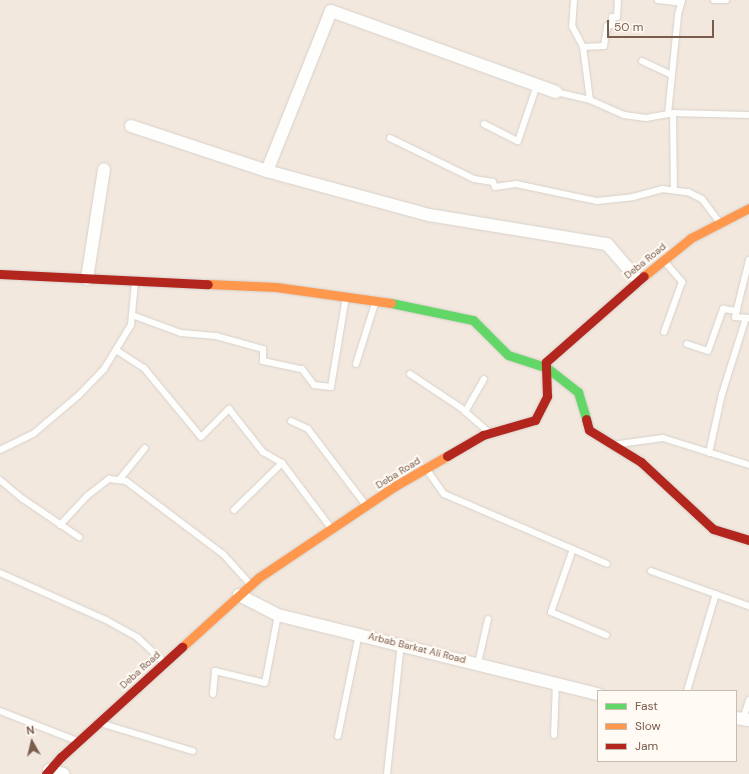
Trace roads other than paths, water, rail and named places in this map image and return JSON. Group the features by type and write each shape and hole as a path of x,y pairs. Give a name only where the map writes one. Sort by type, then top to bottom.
{"street":[{"path":"268,171 331,11 556,92"},
{"path":"131,126 268,171 429,215 607,244 638,280"},
{"path":"87,279 104,169"},
{"name":"Deba Road","path":"48,772 99,722 251,584 366,506 426,468 490,433 535,420 547,396 546,362 638,280 691,238 749,208"},
{"path":"0,274 87,279 136,278 276,288 377,300 473,320 508,355 546,367 578,392 589,430 641,462 713,529 749,540"},
{"name":"Arbab Barkat Ali Road","path":"239,595 278,615 402,644 597,694"},
{"path":"48,772 63,774"}],"lane":[{"path":"574,0 572,26 583,47 590,100"},
{"path":"583,47 604,46 607,26 613,26 612,17 618,17 618,0"},
{"path":"658,0 682,1 672,75 671,114 674,190"},
{"path":"714,0 726,0"},
{"path":"642,61 672,75"},
{"path":"484,124 518,141 537,85"},
{"path":"556,92 590,100 624,115 646,118 671,114 749,115"},
{"path":"390,138 474,179 493,182 495,187 516,184 597,201 633,197 662,188 688,192 702,199 720,223"},
{"path":"663,260 682,282 664,332"},
{"path":"709,453 722,394 747,318 735,318 749,260"},
{"path":"0,450 33,434 79,395 104,369 131,326 136,278"},
{"path":"132,315 181,333 216,336 263,349 263,361 302,369 314,385 330,387 346,296"},
{"path":"356,364 377,300"},
{"path":"687,344 708,351 723,309 737,311"},
{"path":"116,350 144,368 201,437 230,409 263,452 282,463 332,529"},
{"path":"410,374 465,412 490,433"},
{"path":"465,412 484,379"},
{"path":"291,421 308,430 366,506"},
{"path":"613,444 663,438 749,465"},
{"path":"119,480 145,448"},
{"path":"234,510 282,463"},
{"path":"426,468 444,494 607,564"},
{"path":"60,525 87,496 109,478 126,481 223,554 251,584"},
{"path":"0,480 60,525 79,537"},
{"path":"573,549 551,612 606,635"},
{"path":"651,571 749,606"},
{"path":"0,573 106,620 138,638 165,663"},
{"path":"687,690 716,594"},
{"path":"213,694 215,671 265,683 278,615"},
{"path":"478,663 488,619"},
{"path":"338,736 359,634"},
{"path":"387,774 402,644"},
{"path":"554,735 556,683"},
{"path":"743,719 749,700"},
{"path":"0,711 78,742"},
{"path":"99,722 193,752"}]}
